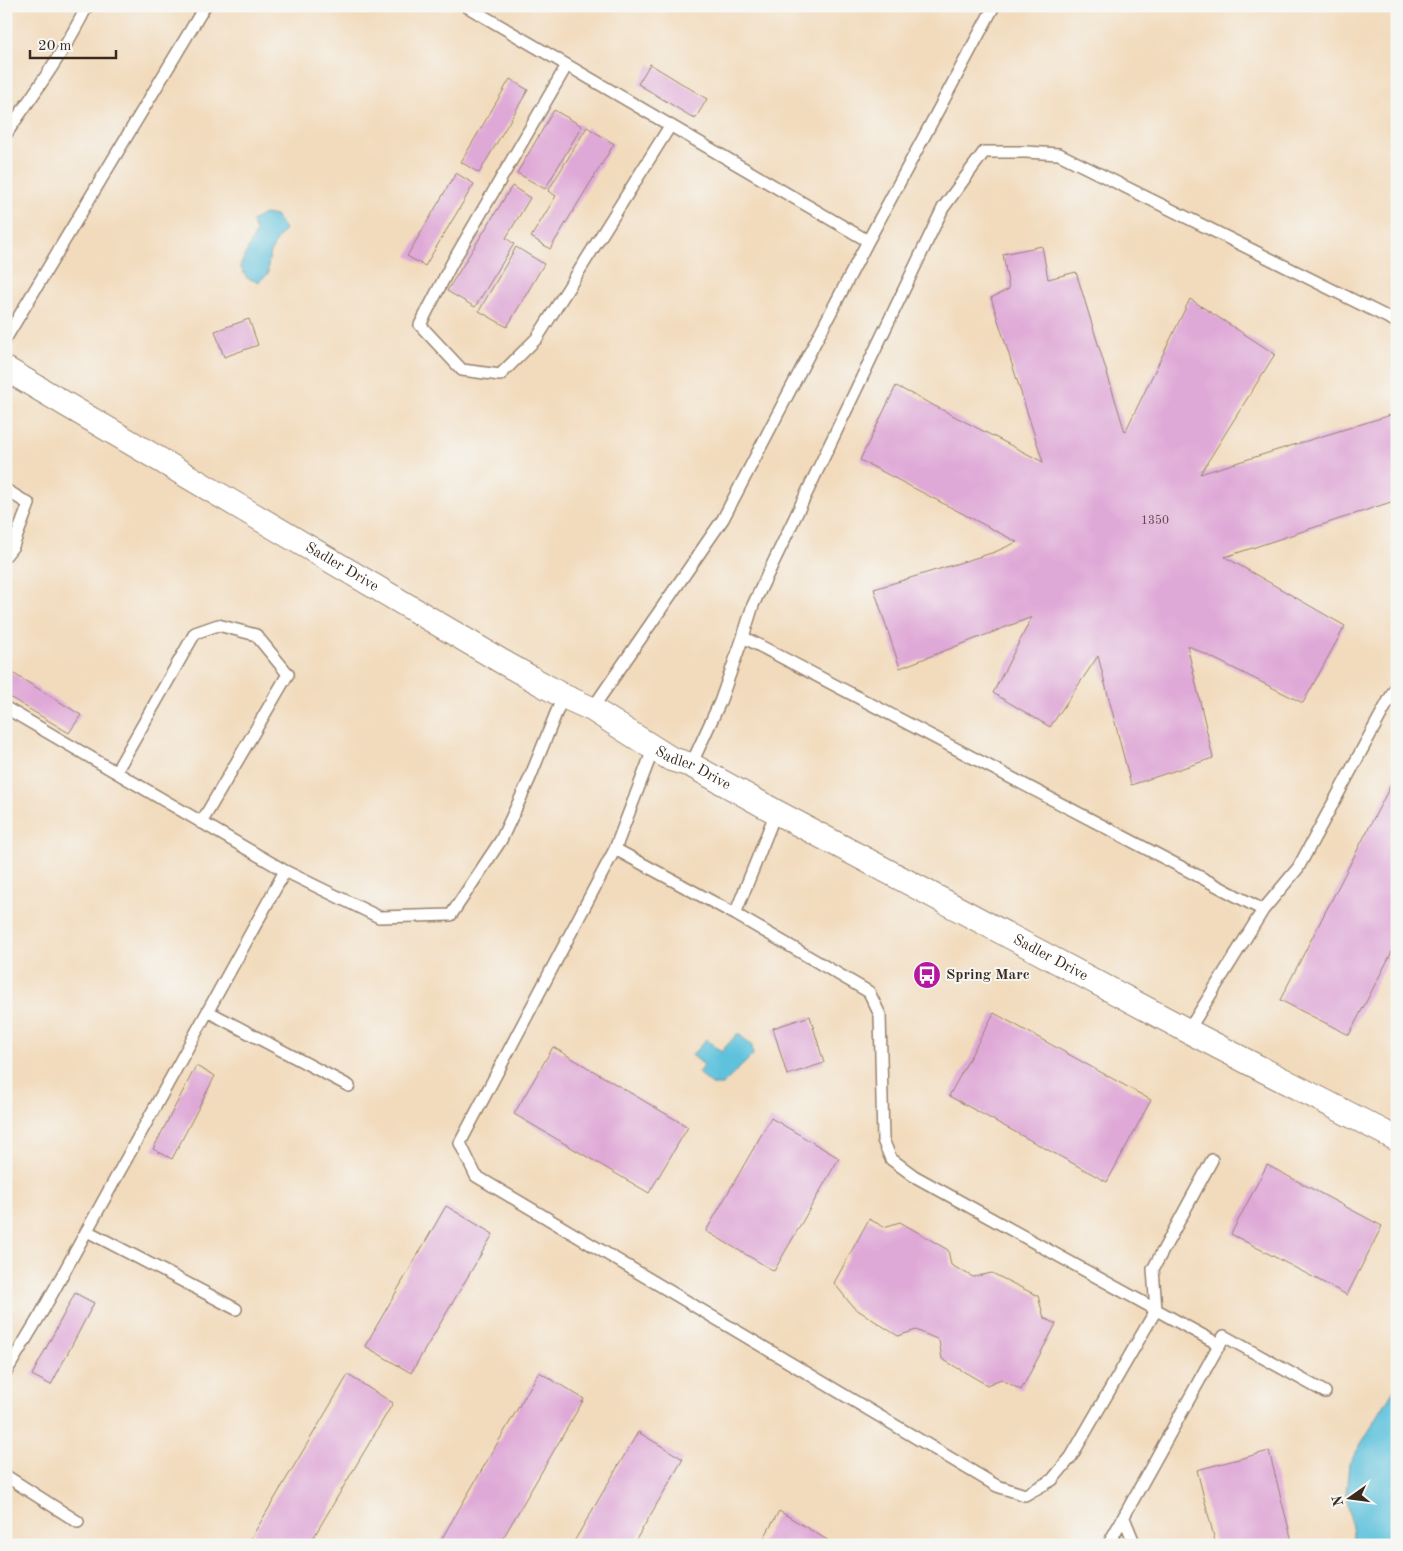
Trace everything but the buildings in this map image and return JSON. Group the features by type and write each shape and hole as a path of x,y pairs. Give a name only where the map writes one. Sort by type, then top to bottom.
{"street":[{"name":"Sadler Drive","path":"6,369 563,696 592,710 671,759 691,765 1188,1031 1397,1139"}],"lane":[{"path":"6,134 38,88 88,6"},
{"path":"6,338 206,6"},
{"path":"466,6 868,241"},
{"path":"592,710 723,519 868,241 994,6"},
{"path":"567,65 452,263 420,325 462,370 500,375 537,338 670,126"},
{"path":"691,765 720,702 753,605 943,208 984,152 1059,154 1397,322"},
{"path":"6,490 29,504 13,546 6,555"},
{"path":"116,772 195,633 218,625 256,635 288,674 201,823"},
{"path":"743,638 1263,910"},
{"path":"1188,1031 1263,910 1298,868 1397,685"},
{"path":"6,708 285,871 379,917 451,915 501,840 530,780 563,696"},
{"path":"654,747 615,849 460,1143 476,1176 998,1486 1025,1495 1052,1480 1071,1457 1156,1310 1153,1269 1212,1160"},
{"path":"736,914 776,812"},
{"path":"615,849 736,914 869,992 880,1015 883,1140 891,1159 914,1176 1220,1345"},
{"path":"6,1372 42,1312 285,871"},
{"path":"208,1012 350,1086"},
{"path":"87,1231 236,1310"},
{"path":"1108,1545 1224,1336 1325,1392"},
{"path":"6,1476 78,1522"},
{"path":"1124,1518 1135,1545"}],"water":[{"path":"264,214 276,216 285,229 272,250 268,274 258,282 247,278 240,266 256,232 252,221"},
{"path":"738,1033 752,1046 753,1055 722,1085 712,1085 698,1073 704,1065 692,1055 706,1039 721,1052"},
{"path":"1397,1384 1397,1545 1355,1545 1346,1494 1349,1464"}],"place":[{"name":"Spring Marc","path":"927,975"}]}
